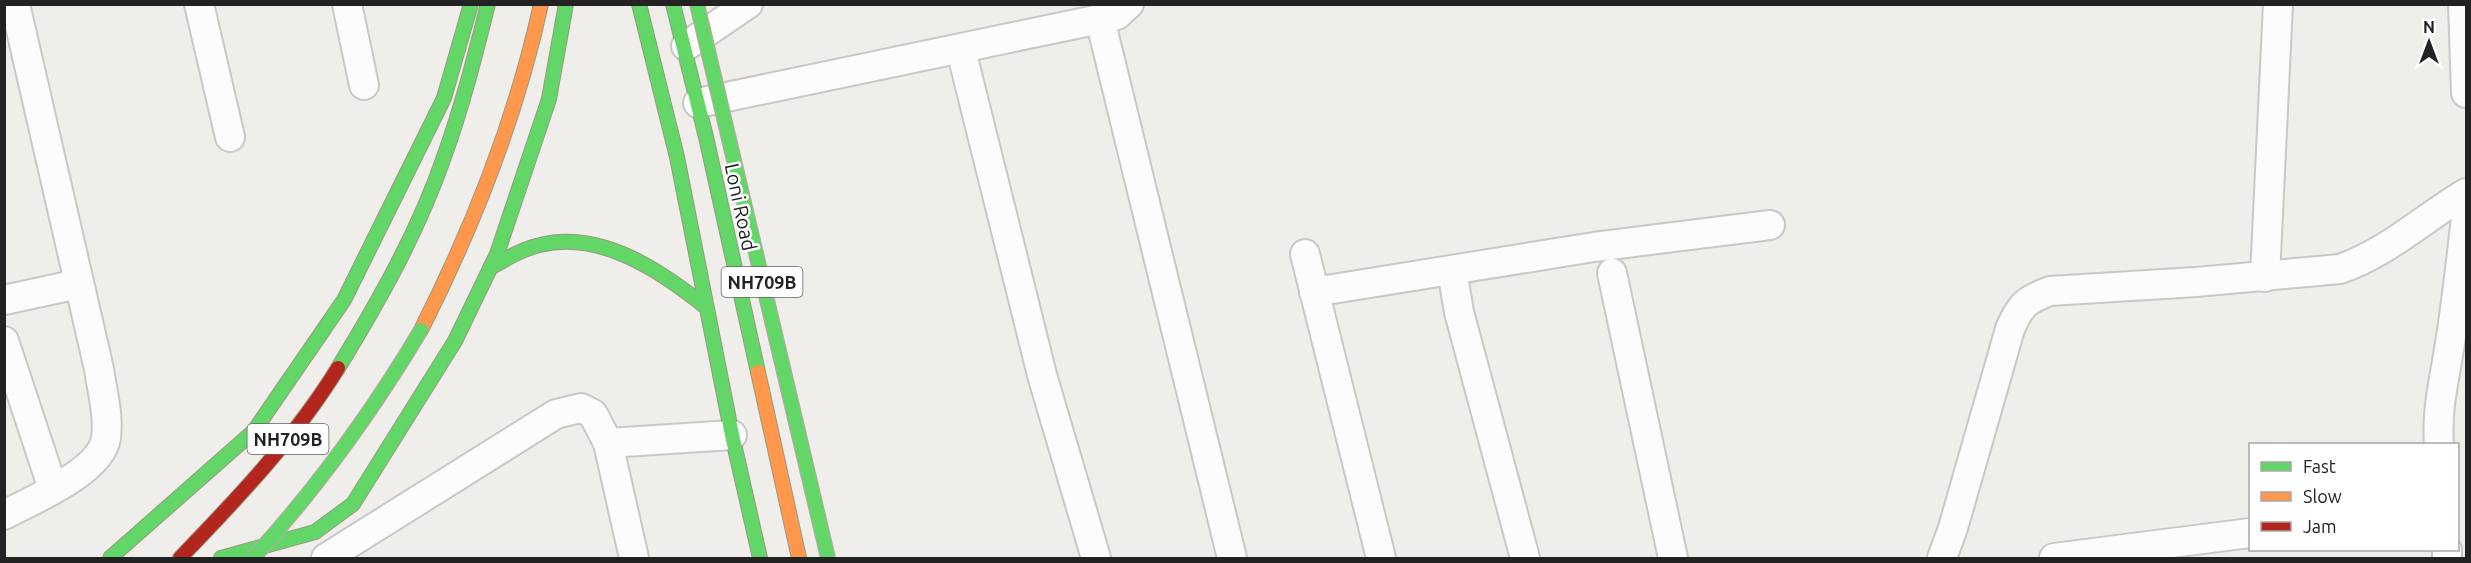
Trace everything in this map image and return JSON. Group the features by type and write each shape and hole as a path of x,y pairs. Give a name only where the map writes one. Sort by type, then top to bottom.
{"main road":[{"path":"110,558 126,547 254,431 344,300 444,98 471,4"},
{"name":"NH709B","path":"180,558 245,491 282,447 322,392 372,312 408,241 449,143 468,87 488,4"},
{"name":"NH709B","path":"253,558 316,487 358,431 391,381 445,284 476,218 518,102 541,4"},
{"path":"221,558 315,532 353,504 455,341 497,254 549,99 566,4"},
{"name":"NH709B","path":"639,4 676,157 732,435 760,558"},
{"name":"Loni Road","path":"674,4 799,558"},
{"name":"NH709B","path":"697,4 828,558"},
{"path":"490,268 519,252 547,243 580,242 608,249 635,260 685,289 706,307"}],"street":[{"path":"4,515 53,489 92,464 105,440 106,411 99,369 15,4"},
{"path":"199,4 230,137"},
{"path":"347,4 364,85"},
{"path":"684,48 748,4"},
{"path":"698,103 961,50 1100,19 1117,15 1129,4"},
{"path":"2265,277 2278,4"},
{"path":"2463,4 2466,93"},
{"path":"1100,19 1232,558"},
{"path":"961,50 1042,375 1096,558"},
{"path":"1942,558 1953,528 2010,328 2018,311 2030,298 2050,291 2265,277 2340,269 2361,262 2388,247 2466,193"},
{"path":"2439,443 2443,378 2450,344 2466,218"},
{"path":"1314,292 1594,247 1770,225"},
{"path":"1305,254 1381,558"},
{"path":"1452,270 1459,312 1525,558"},
{"path":"1612,273 1673,558"},
{"path":"4,300 78,284"},
{"path":"4,341 53,489"},
{"path":"326,558 556,414 581,408 593,414 608,443 634,558"},
{"path":"608,443 732,435"},
{"path":"2054,558 2249,533"}],"traffic: fast":[{"path":"110,558 254,431 344,300 444,98 471,4"},
{"path":"338,368 397,266 434,185 451,138 488,4"},
{"path":"221,558 315,532 353,504 455,341 497,254 549,99 566,4"},
{"path":"639,4 677,157 732,435 760,558"},
{"path":"673,4 706,137 758,372"},
{"path":"697,4 828,558"},
{"path":"490,268 520,252 540,245 563,242 585,243 629,257 650,268 706,307"},
{"path":"253,558 343,448 421,330"}],"traffic: slow":[{"path":"421,330 459,251 492,171 519,89 541,4"},
{"path":"758,372 799,558"}],"traffic: jam":[{"path":"180,558 244,490 284,443 338,368"}]}
